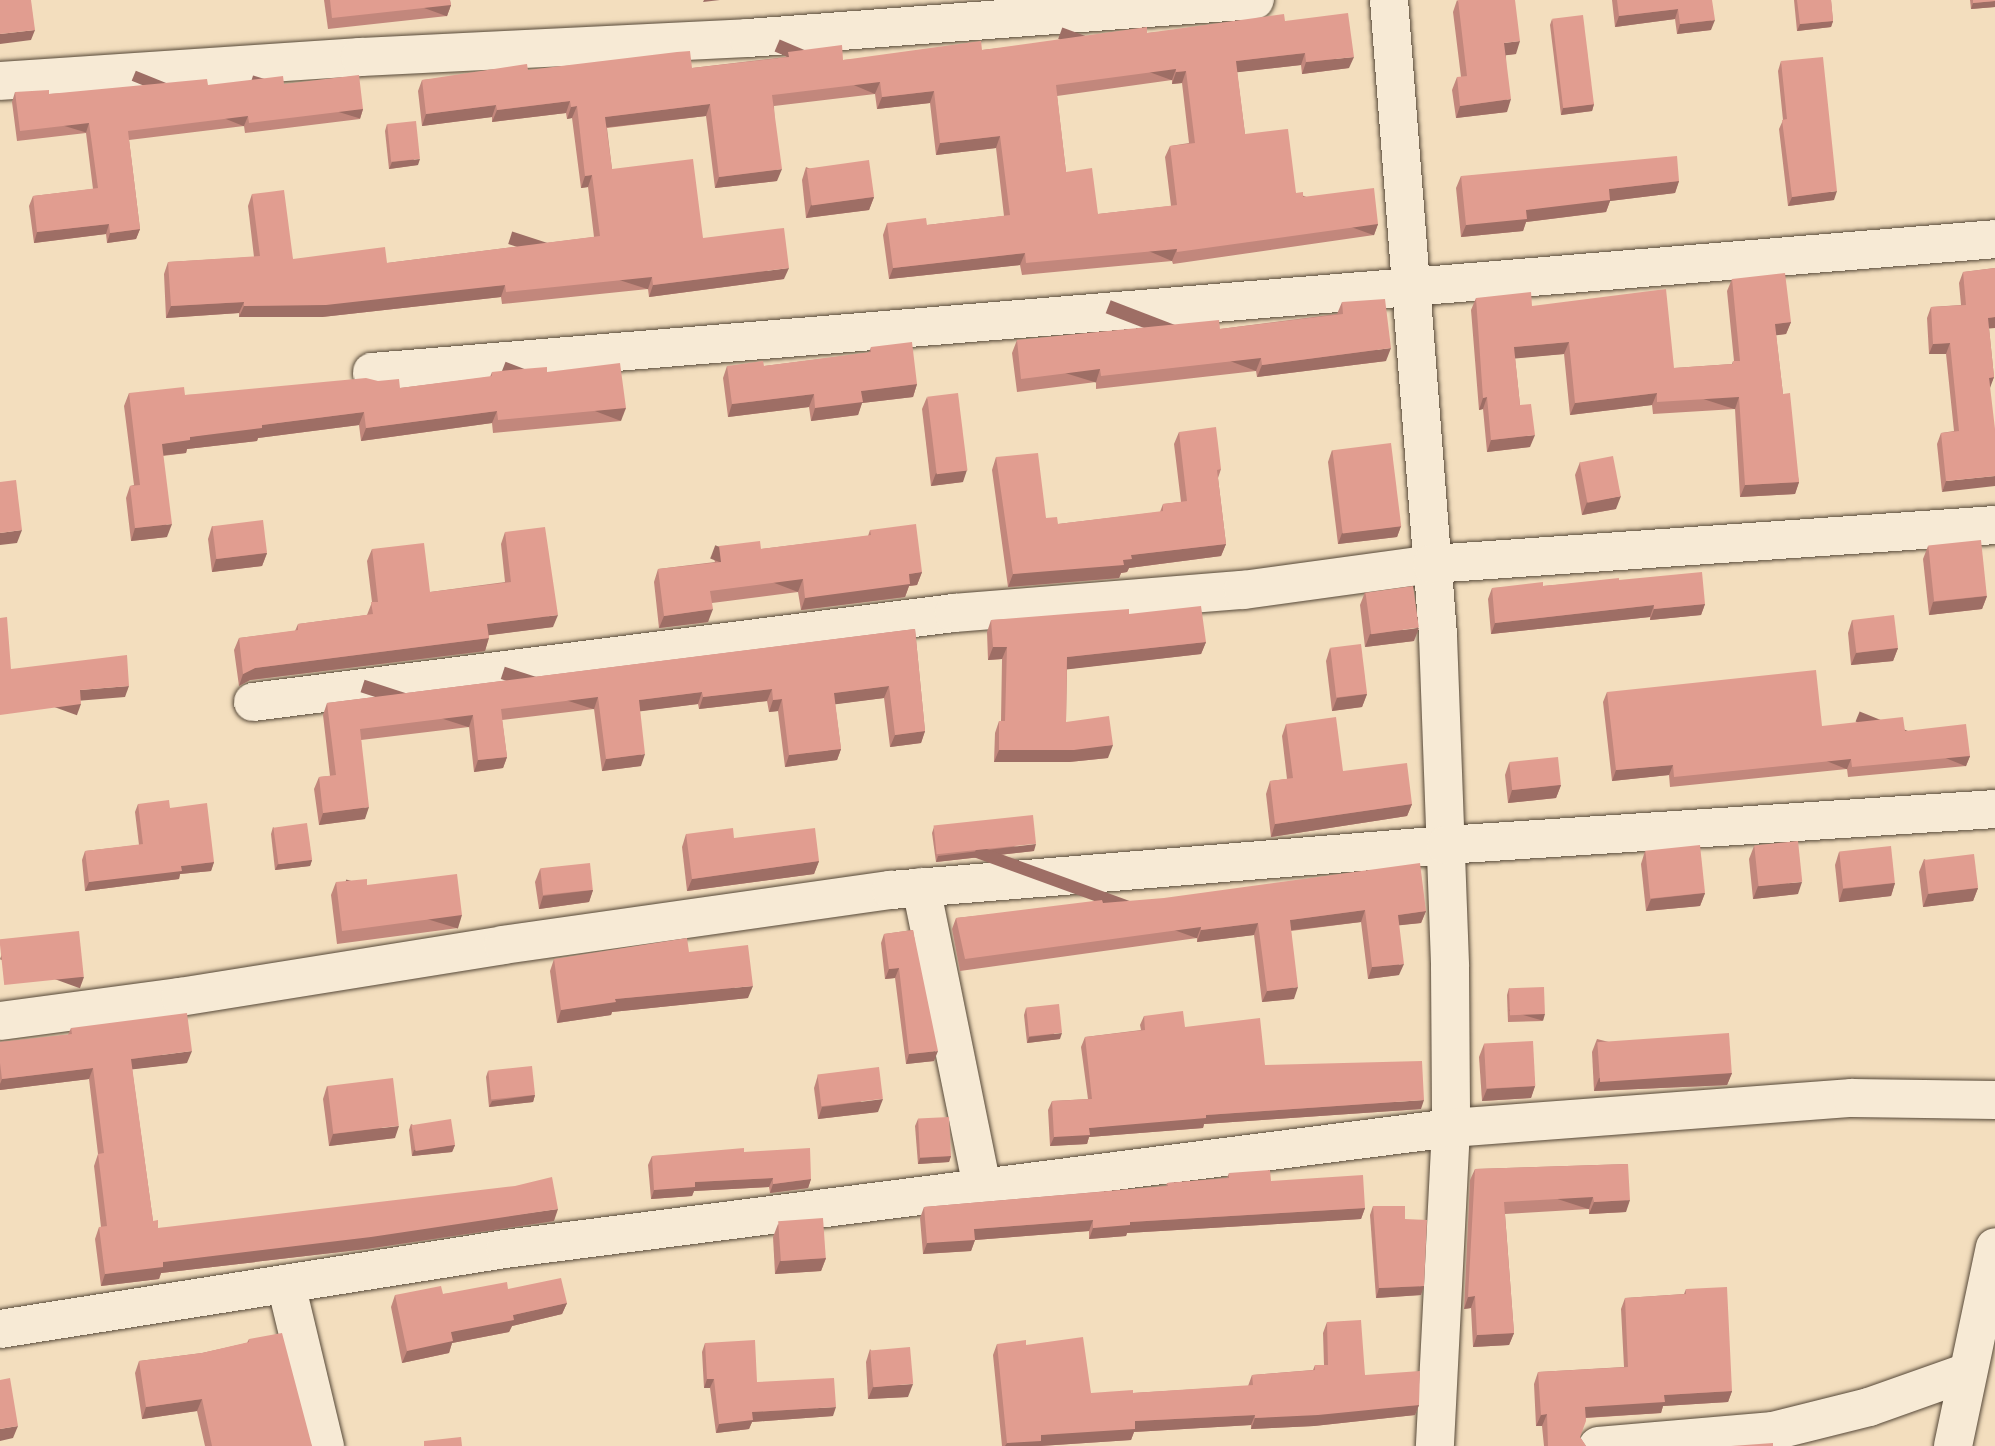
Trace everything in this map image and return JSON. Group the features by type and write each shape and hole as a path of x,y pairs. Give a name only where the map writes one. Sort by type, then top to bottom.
{"street":[{"path":"0,81 360,57 762,37 1255,0"},
{"path":"1389,0 1438,636 1446,845 1451,1128 1435,1446"},
{"path":"372,372 1995,239"},
{"path":"253,702 954,614 1243,590 1432,564 1995,525"},
{"path":"0,1021 180,997 503,945 921,887 1446,845 1995,809"},
{"path":"921,887 982,1187"},
{"path":"0,1329 519,1247 1451,1128 1852,1098 1995,1100"},
{"path":"1953,1446 1995,1247"},
{"path":"285,1284 325,1446"},
{"path":"1598,1446 1773,1431 1870,1406 1968,1372"}],"building":[{"path":"0,0 31,0 35,30 0,34"},
{"path":"330,0 450,0 451,5 332,18"},
{"path":"1458,0 1515,0 1520,41 1504,43 1511,99 1460,106 1457,77 1467,76"},
{"path":"1617,0 1712,0 1715,20 1680,24 1678,9 1619,16"},
{"path":"1797,0 1831,0 1833,21 1800,24"},
{"path":"1973,0 1995,0 1995,1 1973,3"},
{"path":"1348,13 1354,57 1306,62 1305,53 1236,61 1245,134 1288,129 1296,193 1303,192 1303,197 1374,188 1378,224 1177,252 1177,249 1026,263 1025,253 893,268 887,223 926,218 927,225 1010,215 1000,136 940,143 934,91 882,97 880,82 772,95 782,169 719,177 710,104 605,117 612,169 693,159 703,238 784,228 789,268 653,285 652,277 506,292 505,285 326,305 244,306 244,302 171,306 168,262 260,256 252,194 284,190 293,259 385,247 387,263 600,236 592,175 585,176 577,106 571,107 570,101 497,110 496,105 426,114 422,80 527,64 528,70 690,51 692,68 789,57 788,52 842,45 843,60 981,41 982,50 1147,27 1147,33 1284,14 1285,21","holes":["1176,69 1176,72 1186,71 1195,143 1170,146 1177,205 1098,214 1092,168 1066,172 1056,85"]},
{"path":"1583,15 1594,104 1563,108 1552,19"},
{"path":"1823,57 1837,191 1792,197 1782,120 1787,119 1781,61"},
{"path":"359,75 363,109 249,123 248,116 128,131 140,229 110,233 109,224 37,232 33,196 98,188 89,123 20,131 15,92 49,90 49,94 207,79 208,85 283,76 284,84"},
{"path":"416,121 420,159 391,162 387,124"},
{"path":"1677,156 1679,181 1609,189 1610,200 1526,210 1527,219 1466,225 1461,176"},
{"path":"869,160 874,197 812,205 807,169"},
{"path":"1995,268 1995,317 1988,318 1994,377 1989,378 1995,429 1995,476 1946,481 1941,433 1959,431 1950,343 1933,344 1931,307 1966,305 1963,272"},
{"path":"1785,273 1791,322 1775,324 1783,394 1790,393 1799,482 1745,485 1739,397 1657,402 1657,393 1575,403 1569,342 1514,347 1520,405 1531,404 1535,435 1491,440 1487,397 1483,398 1476,298 1531,292 1532,306 1666,289 1674,368 1733,364 1733,361 1740,361 1732,279"},
{"path":"1385,299 1391,348 1262,365 1261,358 1101,376 1100,369 1021,379 1017,340 1219,320 1220,329 1343,314 1342,302"},
{"path":"912,342 917,384 861,391 863,402 815,408 814,394 732,404 727,366 763,361 764,366 871,352 871,347"},
{"path":"620,363 626,408 498,420 497,411 366,428 364,412 262,425 262,428 190,437 190,440 162,444 172,524 135,528 130,486 140,485 129,393 184,387 185,395 366,378 378,381 399,379 400,388 492,376 492,372 547,367 547,372"},
{"path":"958,393 968,470 937,474 927,397"},
{"path":"1216,427 1221,469 1217,470 1226,544 1131,555 1132,559 1123,560 1124,565 1013,574 996,457 1038,453 1046,518 1057,517 1058,524 1163,511 1163,504 1187,501 1179,432"},
{"path":"1391,443 1401,526 1343,534 1332,450"},
{"path":"1613,456 1621,496 1587,503 1580,462"},
{"path":"16,480 22,530 0,533 0,482"},
{"path":"263,520 267,553 216,559 212,526"},
{"path":"916,524 922,572 909,574 910,584 805,598 803,579 710,591 713,609 664,616 658,569 721,562 719,546 760,541 761,549 871,535 870,530"},
{"path":"545,527 558,615 487,624 489,638 255,668 243,674 239,638 298,630 298,624 373,614 371,602 378,602 372,549 424,543 430,592 511,582 505,532"},
{"path":"1981,540 1987,596 1934,601 1928,546"},
{"path":"1702,572 1705,604 1654,609 1654,605 1495,623 1492,588 1543,582 1543,586"},
{"path":"1413,586 1419,628 1371,634 1365,593"},
{"path":"1201,606 1206,642 1067,657 1066,722 1109,716 1113,745 1074,750 999,750 999,721 1005,721 1007,647 993,647 991,620 1129,609 1129,614"},
{"path":"1894,615 1898,648 1856,653 1852,620"},
{"path":"7,617 11,669 127,655 129,686 80,690 81,704 0,715 0,618"},
{"path":"915,629 925,731 895,735 889,686 834,693 841,749 789,755 782,699 773,700 772,689 703,697 702,692 639,700 645,754 606,759 598,697 501,709 507,757 478,760 473,715 360,729 369,807 323,813 319,777 336,775 327,703"},
{"path":"1361,644 1367,694 1336,697 1330,648"},
{"path":"1816,670 1822,726 1903,717 1905,731 1966,724 1970,756 1852,767 1851,759 1674,777 1673,765 1616,770 1607,692"},
{"path":"1336,717 1343,771 1407,763 1412,804 1275,824 1270,781 1293,778 1286,724"},
{"path":"1558,757 1561,785 1512,790 1509,762"},
{"path":"169,800 170,808 207,803 214,862 181,866 182,871 89,882 85,851 143,844 138,804"},
{"path":"1033,815 1036,844 937,854 934,825"},
{"path":"307,823 312,860 278,864 273,828"},
{"path":"733,828 734,838 815,828 819,861 692,879 686,834"},
{"path":"1798,841 1802,882 1759,886 1754,846"},
{"path":"1700,845 1705,893 1650,898 1645,851"},
{"path":"1891,846 1895,883 1843,888 1839,851"},
{"path":"1974,854 1978,888 1929,894 1924,860"},
{"path":"590,863 593,890 543,895 540,868"},
{"path":"1420,863 1426,911 1398,915 1404,964 1372,967 1365,910 1290,920 1298,987 1267,991 1258,923 1201,930 1201,927 965,959 956,918 1102,900 1103,903 1164,898"},
{"path":"457,874 462,915 342,931 336,882 367,879 367,885"},
{"path":"913,930 938,1051 909,1054 899,968 889,969 884,934"},
{"path":"79,931 84,977 4,985 0,939"},
{"path":"687,938 689,952 748,945 753,986 615,999 616,1002 561,1010 554,959"},
{"path":"1544,987 1545,1014 1510,1015 1509,988"},
{"path":"1059,1004 1062,1033 1029,1036 1026,1007"},
{"path":"1183,1011 1185,1027 1260,1018 1265,1065 1422,1061 1424,1100 1206,1115 1206,1118 1089,1128 1090,1135 1054,1137 1052,1101 1092,1099 1085,1037 1145,1030 1144,1016"},
{"path":"187,1013 192,1051 131,1059 153,1221 158,1220 158,1228 515,1186 552,1177 558,1209 371,1237 163,1262 163,1267 105,1274 99,1227 107,1226 98,1154 104,1153 93,1068 2,1079 0,1042 72,1034 71,1028"},
{"path":"1729,1033 1732,1073 1600,1082 1597,1042"},
{"path":"1533,1041 1535,1086 1486,1089 1484,1044"},
{"path":"532,1066 535,1095 491,1099 488,1071"},
{"path":"879,1067 883,1099 821,1106 817,1075"},
{"path":"393,1078 399,1126 333,1134 327,1086"},
{"path":"949,1117 951,1156 920,1158 918,1119"},
{"path":"451,1119 455,1145 416,1151 411,1125"},
{"path":"744,1148 744,1152 810,1148 811,1179 773,1184 773,1178 695,1182 695,1187 654,1190 652,1156"},
{"path":"1628,1164 1630,1200 1594,1202 1593,1197 1504,1202 1514,1333 1477,1335 1475,1296 1468,1297 1475,1169"},
{"path":"1270,1170 1271,1181 1363,1175 1365,1208 1130,1222 1130,1225 1093,1228 1093,1220 974,1229 975,1240 927,1243 924,1207 1168,1186 1167,1183 1229,1178 1229,1173"},
{"path":"1373,1206 1405,1206 1405,1219 1427,1220 1424,1286 1379,1288"},
{"path":"823,1218 826,1258 781,1261 778,1221"},
{"path":"561,1278 567,1303 513,1315 514,1320 451,1332 453,1341 407,1351 395,1295 441,1286 443,1294 507,1282 508,1289"},
{"path":"1727,1287 1732,1391 1664,1395 1665,1402 1585,1407 1586,1421 1580,1437 1586,1446 1548,1446 1547,1414 1541,1415 1538,1372 1628,1367 1625,1298 1686,1294 1686,1289"},
{"path":"1361,1320 1365,1375 1420,1371 1419,1405 1318,1415 1135,1421 1135,1429 1041,1435 1041,1441 1007,1443 997,1344 1026,1340 1026,1345 1083,1337 1091,1393 1133,1390 1133,1393 1253,1385 1252,1375 1315,1370 1315,1365 1328,1365 1327,1322"},
{"path":"282,1333 312,1446 212,1446 202,1399 146,1407 139,1361 202,1353 249,1342 249,1339"},
{"path":"755,1340 757,1382 834,1378 836,1407 752,1412 753,1420 719,1424 714,1379 707,1379 705,1343"},
{"path":"910,1347 913,1384 873,1387 870,1350"},
{"path":"10,1378 18,1426 0,1429 0,1380"},
{"path":"461,1437 462,1446 424,1446 424,1441"},
{"path":"1773,1443 1773,1446 1731,1446"}]}
